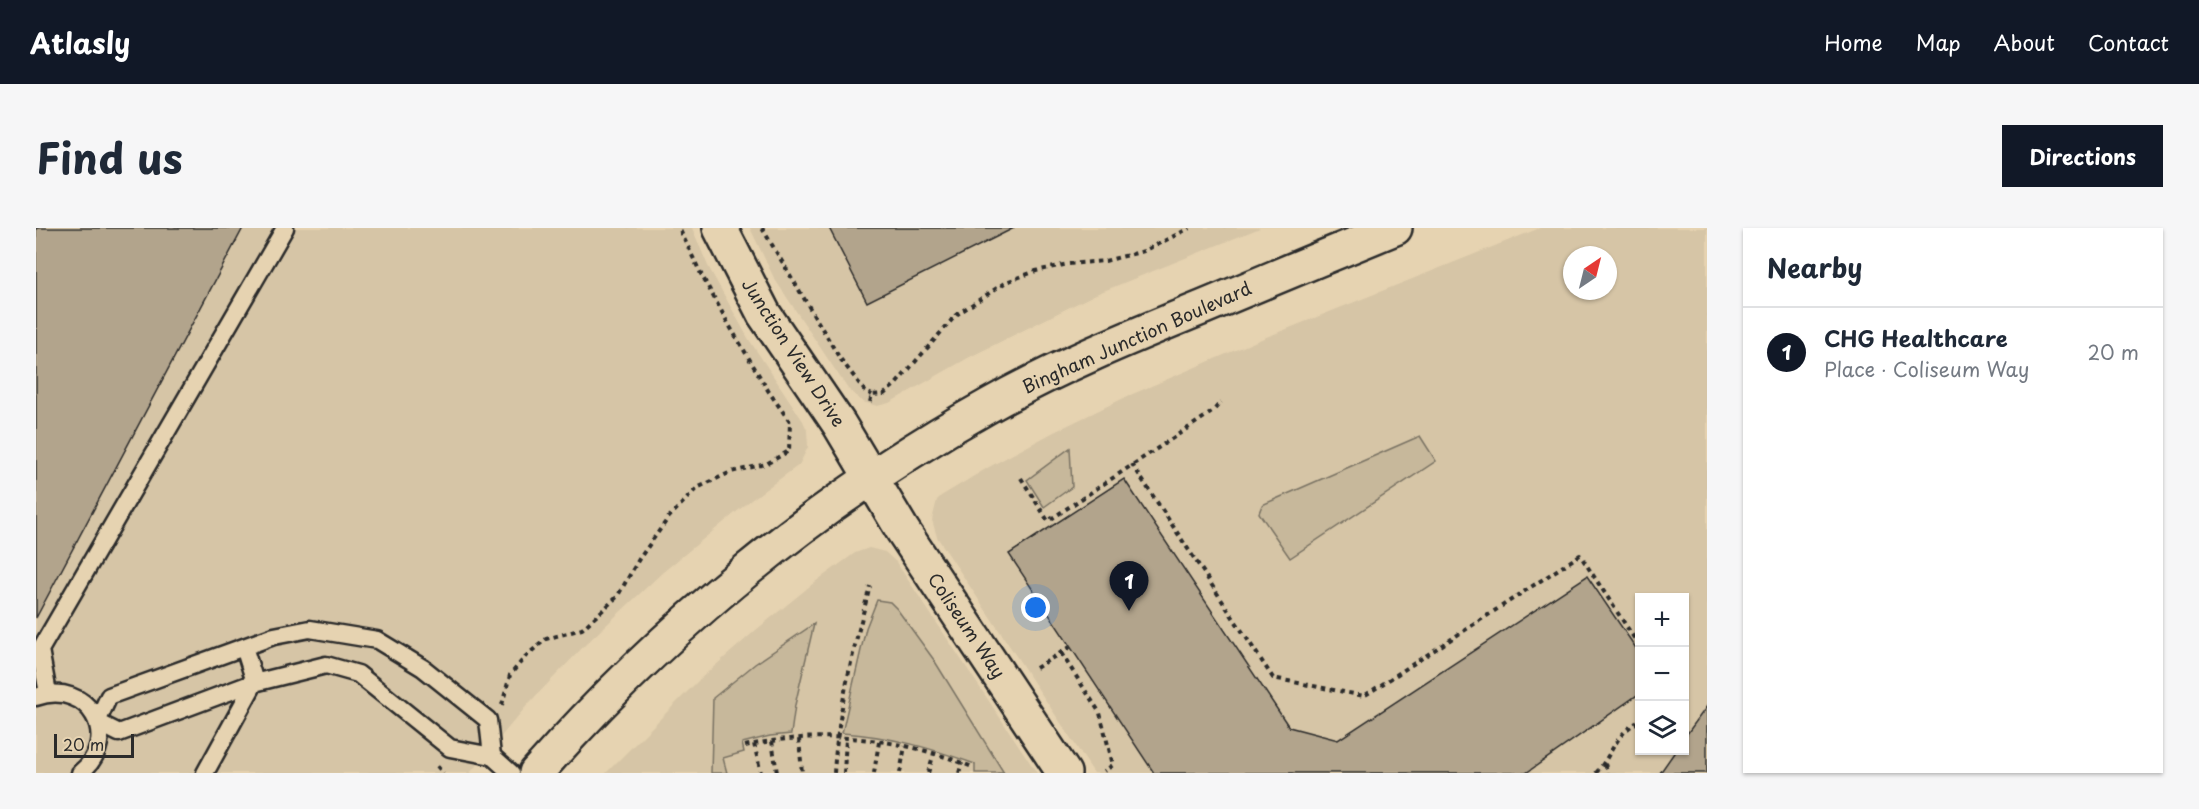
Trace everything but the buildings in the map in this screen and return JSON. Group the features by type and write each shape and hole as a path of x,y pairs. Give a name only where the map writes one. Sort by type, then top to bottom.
{"main road":[{"name":"Junction View Drive","path":"720,228 764,314 839,424 871,477"},
{"name":"Bingham Junction Boulevard","path":"537,773 612,691 694,614 788,538 871,477 989,405 1070,364 1108,346 1395,228"},
{"name":"Coliseum Way","path":"871,477 903,531 1064,773"}],"lane":[{"path":"80,773 89,765 97,752 100,737 97,722 92,711 78,699 60,692 42,695 40,650 285,228"},
{"path":"97,722 109,696 274,636 310,629 377,640 423,668 488,720 492,756"},
{"path":"205,773 255,682 244,647"},
{"path":"97,722 119,733 255,682 326,665 358,674 450,748 492,756 511,773"}],"path":[{"path":"502,708 510,675 526,656 546,639 582,629 616,597 663,526 697,488 731,472 766,464 789,451 790,422 769,392 729,325 679,228"},
{"path":"762,228 838,357 865,391 872,395 884,394 896,384 956,315 1006,282 1036,271 1068,264 1106,261 1144,250 1190,228"},
{"path":"870,402 872,395"},
{"path":"1021,478 1048,521 1212,412 1221,402"},
{"path":"1132,464 1273,678 1364,696 1580,555 1635,639"},
{"path":"834,773 836,737 848,674 870,586"},
{"path":"1036,668 1070,647"},
{"path":"1061,653 1100,713 1113,765 1104,771"},
{"path":"1596,773 1605,763 1612,746 1620,735 1635,724"},
{"path":"745,746 772,741 836,737 905,746 934,753 972,767"},
{"path":"844,773 846,738"},
{"path":"799,739 802,773"},
{"path":"772,741 777,773"},
{"path":"874,773 879,741"},
{"path":"754,744 761,773"},
{"path":"900,773 905,746"},
{"path":"928,773 934,753"},
{"path":"431,759 443,773"},
{"path":"959,773 962,763"},
{"path":"1605,763 1608,773"}],"shaded area":[{"path":"36,228 692,228 708,266 748,338 803,421 807,430 808,447 799,465 751,500 663,572 587,643 530,702 470,773 36,773"},
{"path":"750,228 1260,228 1096,294 968,358 889,403 877,406 863,402 848,389 774,278"},
{"path":"1540,228 1707,228 1707,773 1094,773 937,537 932,520 937,500 941,496 1054,432 1128,396 1259,340"},
{"path":"1420,436 1436,461 1290,558 1259,513 1262,505"},
{"path":"1070,448 1072,487 1044,507 1027,480"},
{"path":"869,548 885,552 896,562 1037,773 606,773 700,679 756,630 815,582 855,553"},
{"path":"877,600 890,602 897,609 934,660 1004,773 975,773 975,764 926,748 894,740 842,733 866,628"},
{"path":"814,624 795,705 791,734 770,736 742,743 744,752 723,758 727,773 711,773 713,698 755,664"}],"place":[{"name":"CHG Healthcare","path":"1129,611"}]}
